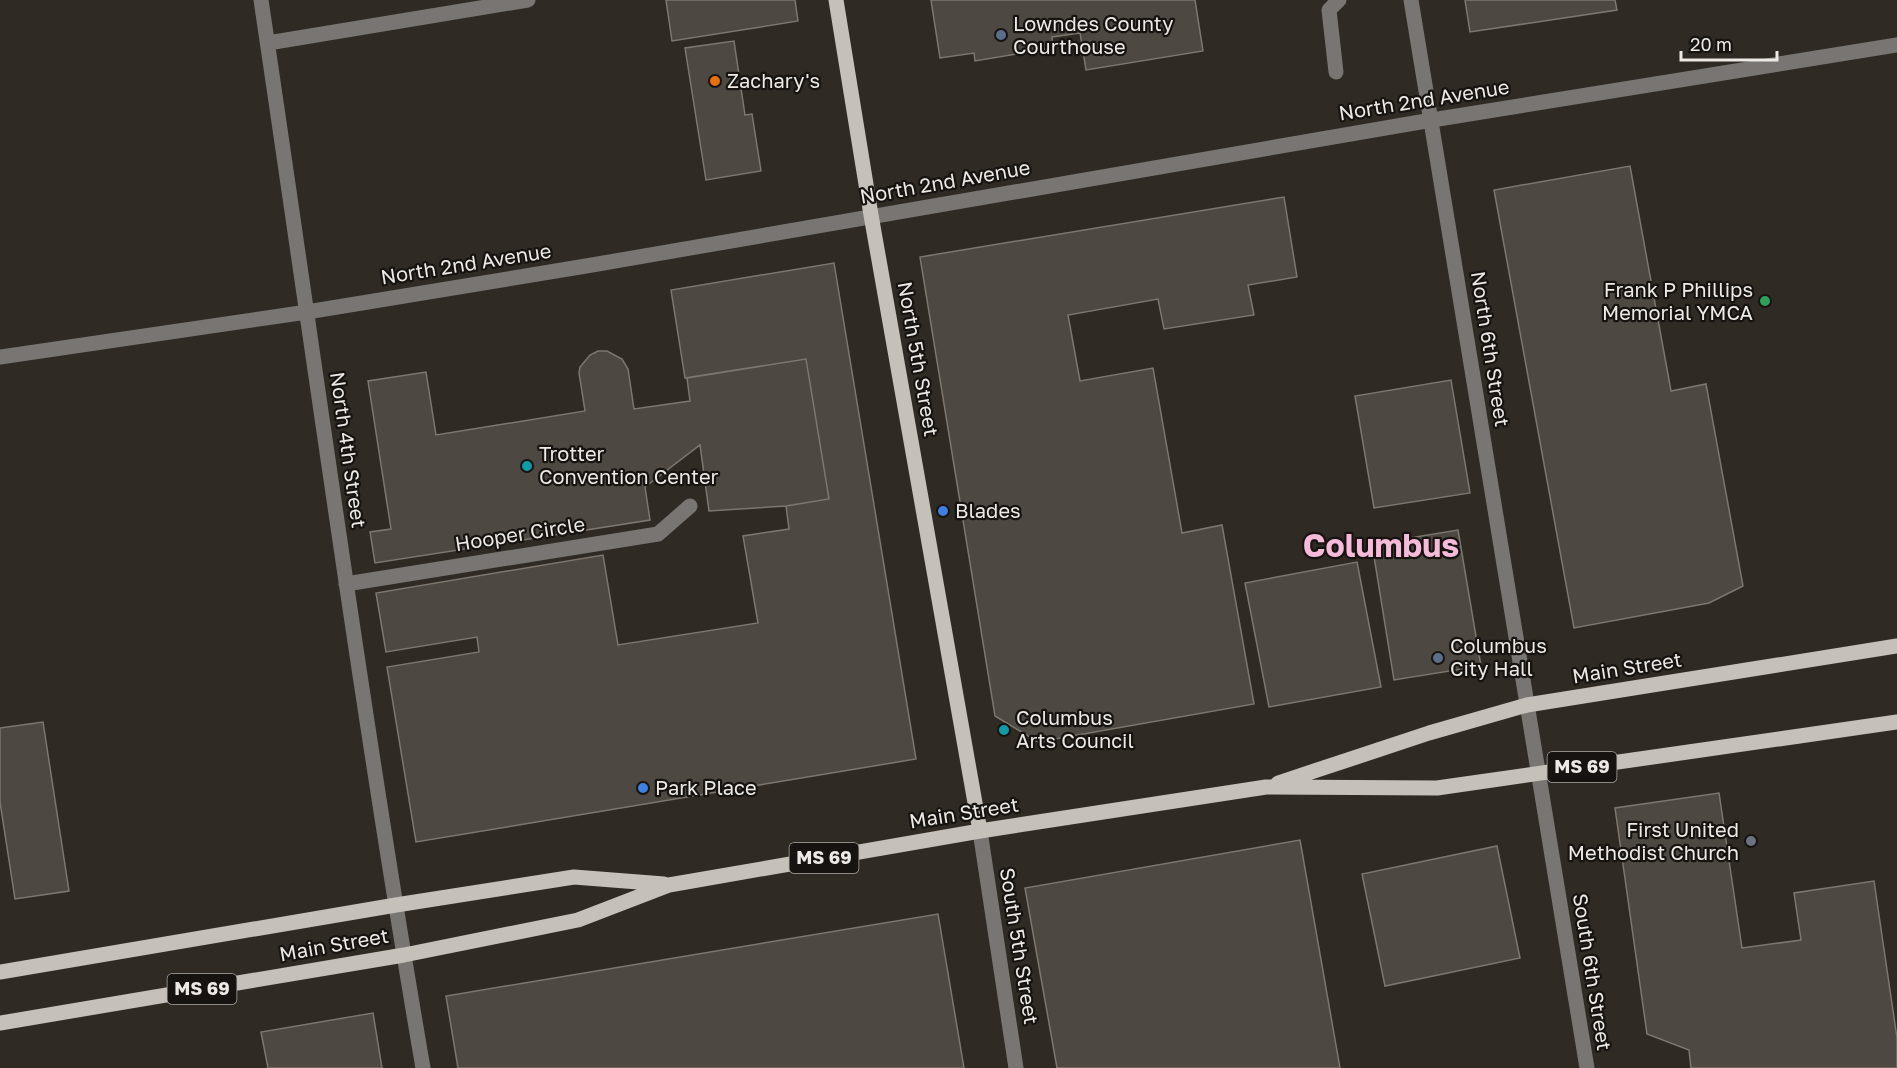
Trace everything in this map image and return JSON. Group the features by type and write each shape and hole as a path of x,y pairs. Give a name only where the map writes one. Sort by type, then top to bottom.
{"main road":[{"name":"North 5th Street","path":"836,0 980,831"},
{"name":"Main Street","path":"1266,787 1527,705 1897,646"},
{"name":"Main Street","path":"0,1023 404,955 578,920 669,885 980,831 1266,787 1437,788 1897,723"},
{"name":"Main Street","path":"0,972 574,877 669,885"}],"street":[{"name":"North 4th Street","path":"261,0 346,584 423,1068"},
{"path":"268,43 528,0"},
{"path":"1336,72 1329,10 1339,0"},
{"name":"North 6th Street","path":"1411,0 1527,705"},
{"name":"North 2nd Avenue","path":"0,357 307,312 754,238 1432,120 1897,45"},
{"name":"Hooper Circle","path":"346,584 658,534 690,506"},
{"name":"South 6th Street","path":"1527,705 1587,1068"},
{"name":"South 5th Street","path":"980,831 1017,1068"}],"building":[{"path":"666,0 795,0 798,21 672,41"},
{"name":"Lowndes County Courthouse","path":"931,0 1195,0 1203,51 1086,70 1080,33 1052,37 1053,48 975,61 974,53 940,58"},
{"path":"1465,0 1615,0 1617,10 1470,32"},
{"name":"Zachary's","path":"734,41 745,115 752,114 761,171 706,180 685,48"},
{"path":"1630,166 1671,391 1706,384 1743,586 1709,603 1574,628 1494,190"},
{"path":"1284,197 1297,277 1248,285 1254,315 1164,329 1158,299 1068,315 1080,381 1153,368 1182,533 1222,525 1254,704 1038,742 995,716 920,257"},
{"path":"834,263 916,759 416,842 387,667 479,652 477,637 386,652 376,593 603,555 618,645 758,623 743,536 789,529 786,506 829,499 806,359 685,378 671,290"},
{"name":"Trotter Convention Center","path":"598,351 607,351 622,359 628,369 634,409 690,401 687,378 806,359 829,499 786,506 709,511 700,445 645,487 650,520 375,563 370,532 391,529 368,381 426,372 436,435 585,411 580,367 590,355"},
{"path":"1451,380 1470,493 1374,508 1355,396"},
{"path":"1458,530 1481,666 1394,680 1372,544"},
{"path":"1357,562 1381,687 1269,707 1245,583"},
{"path":"43,722 69,891 15,899 0,802 0,728"},
{"path":"1719,793 1742,948 1801,940 1794,893 1874,881 1897,1038 1897,1068 1691,1068 1689,1050 1647,1034 1615,808"},
{"path":"1300,840 1340,1068 1057,1068 1025,888"},
{"path":"1497,846 1520,958 1385,986 1362,874"},
{"path":"938,914 964,1068 458,1068 446,996"},
{"path":"373,1013 382,1068 268,1068 261,1032"}],"place":[{"name":"Lowndes County Courthouse","path":"1001,35"},
{"name":"Zachary's","path":"715,81"},
{"name":"Frank P Phillips Memorial YMCA","path":"1765,301"},
{"name":"Trotter Convention Center","path":"527,466"},
{"name":"Blades","path":"943,511"},
{"name":"Columbus City Hall","path":"1438,658"},
{"name":"Columbus Arts Council","path":"1004,730"},
{"name":"Park Place","path":"643,788"},
{"name":"First United Methodist Church","path":"1751,841"}],"district":[{"name":"Columbus","path":"1381,546"}]}
